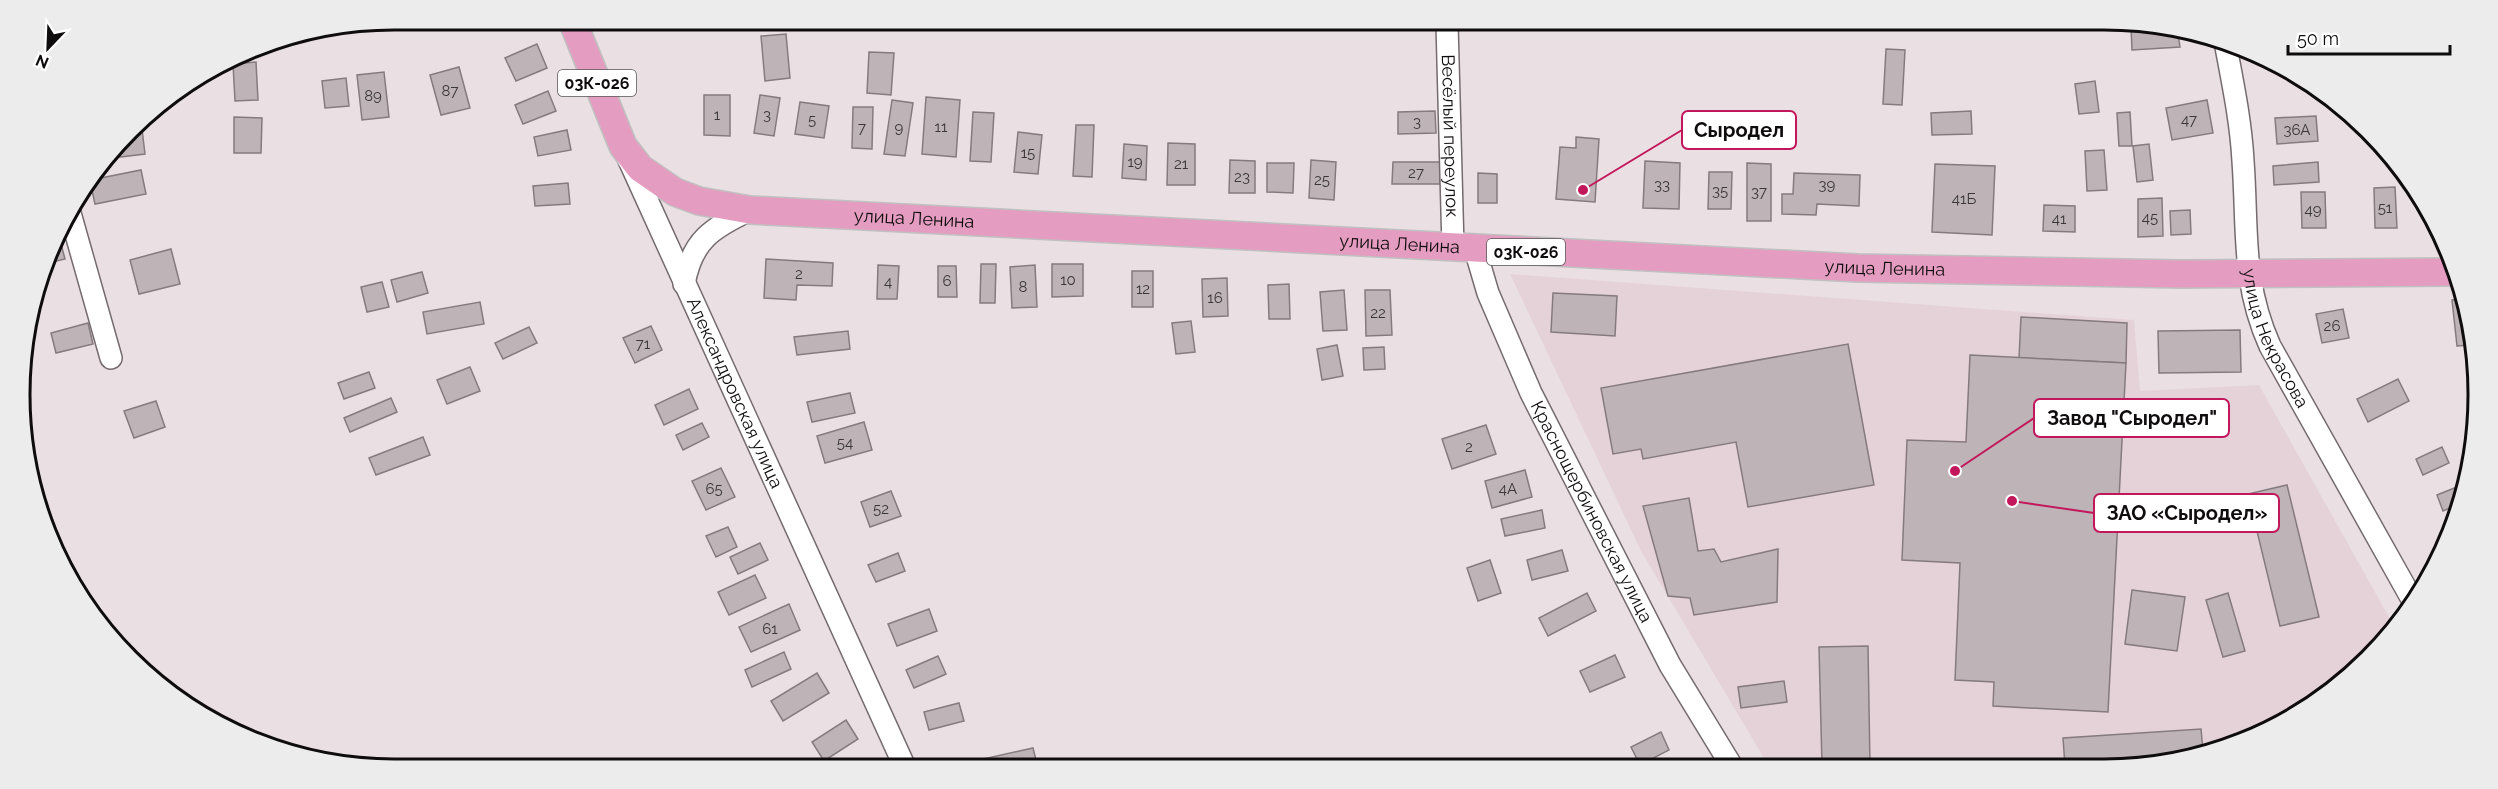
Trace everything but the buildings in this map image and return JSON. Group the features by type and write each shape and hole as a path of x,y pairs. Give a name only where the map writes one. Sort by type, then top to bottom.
{"main road":[{"name":"Александровская улица","path":"576,30 623,146"},
{"name":"улица Ленина","path":"623,146 640,168 675,192 699,201 750,210 1858,268 2100,273 2447,272"}],"street":[{"name":"Весёлый переулок","path":"1447,30 1464,248"},
{"name":"улица Некрасова","path":"2227,51 2243,159 2248,274 2252,297 2270,346 2409,594"},
{"name":"Александровская улица","path":"623,146 901,759"},
{"path":"684,284 686,271 698,244 711,231 750,210"},
{"path":"73,224 111,358"},
{"name":"Краснощербиновская улица","path":"1464,248 1488,293 1531,393 1670,664 1727,759"}],"shaded area":[{"path":"1510,274 2134,320 2140,391 2259,385 2390,619 2344,669 2306,698 2243,731 2198,747 2151,756 2104,759 1764,759 1641,551"}],"place":[{"name":"Сыродел","path":"1583,190"},
{"name":"Завод \"Сыродел\"","path":"1955,471"},
{"name":"ЗАО «Сыродел»","path":"2012,501"}]}
